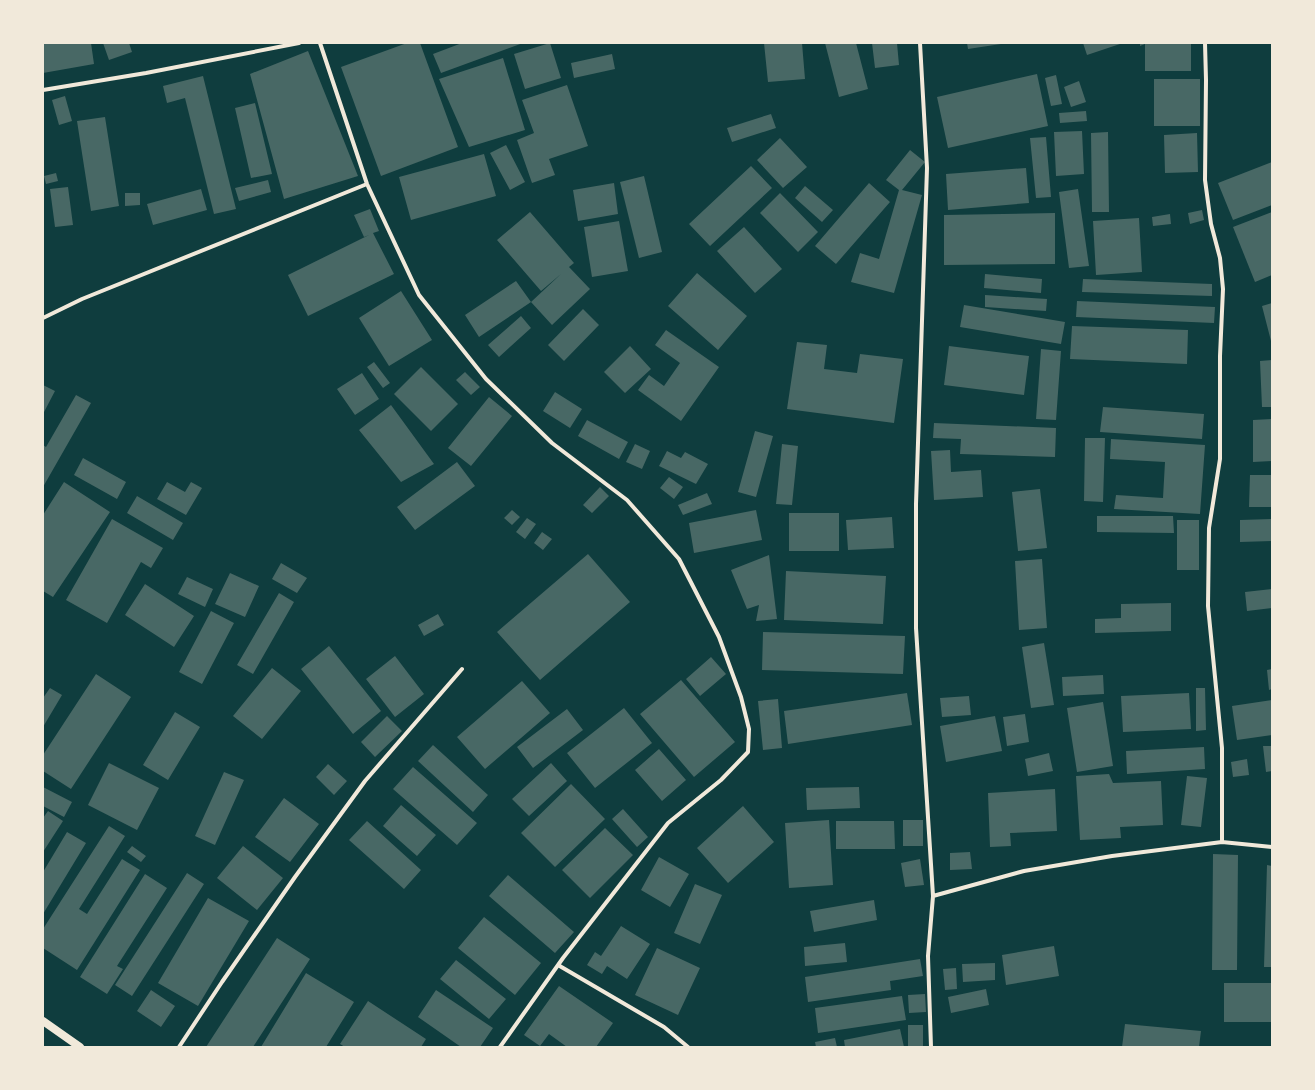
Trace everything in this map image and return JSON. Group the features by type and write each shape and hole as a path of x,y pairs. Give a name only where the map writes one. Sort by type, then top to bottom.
{"main road":[{"path":"43,1021 80,1047"}],"street":[{"path":"43,90 146,73 299,43"},
{"path":"320,43 368,184 419,295 486,379 552,442 627,500 679,559 719,637 741,697 749,729 748,752 721,780 668,823 558,965 500,1047"},
{"path":"920,43 927,168 916,504 916,628 933,896 928,956 931,1047"},
{"path":"1205,43 1205,180 1211,224 1220,258 1223,289 1220,356 1220,459 1209,528 1208,606 1222,748 1222,842"},
{"path":"43,318 82,299 368,184"},
{"path":"180,1047 222,982 295,877 365,781 462,669"},
{"path":"933,896 1024,871 1112,856 1222,842 1272,847"},
{"path":"558,965 664,1027 688,1047"}],"building":[{"path":"43,43 91,43 94,64 43,73"},
{"path":"103,43 129,43 132,52 109,60"},
{"path":"407,43 420,43 458,147 381,176 341,67"},
{"path":"462,43 523,43 441,73 433,54"},
{"path":"550,43 561,78 525,89 514,54"},
{"path":"764,43 802,43 805,79 768,82"},
{"path":"825,43 856,43 868,89 839,97"},
{"path":"872,43 897,43 899,65 875,68"},
{"path":"967,43 1001,43 1001,44 968,49"},
{"path":"1083,43 1123,43 1087,55"},
{"path":"1140,43 1191,43 1191,71 1145,71 1145,44 1140,46"},
{"path":"308,51 358,176 284,199 250,74"},
{"path":"612,54 615,69 574,78 571,63"},
{"path":"503,58 525,130 469,147 439,79"},
{"path":"1037,74 1048,126 948,148 937,97"},
{"path":"1056,75 1062,104 1051,106 1045,78"},
{"path":"203,76 236,209 214,214 185,98 167,103 163,86"},
{"path":"1154,79 1200,79 1200,126 1154,126"},
{"path":"1079,81 1086,102 1071,107 1064,87"},
{"path":"567,85 588,146 549,159 555,175 532,183 517,140 534,133 522,100"},
{"path":"65,96 72,121 59,125 52,100"},
{"path":"255,103 272,174 251,178 235,108"},
{"path":"1086,111 1087,121 1060,123 1059,113"},
{"path":"771,114 776,128 732,142 727,128"},
{"path":"105,117 119,206 91,211 77,121"},
{"path":"1082,131 1084,174 1056,176 1054,132"},
{"path":"1108,132 1109,212 1092,212 1091,133"},
{"path":"1197,133 1198,172 1165,173 1164,135"},
{"path":"1046,137 1051,197 1036,198 1030,138"},
{"path":"780,138 807,167 783,188 757,160"},
{"path":"506,145 525,182 510,190 490,153"},
{"path":"910,150 925,162 902,190 922,195 894,293 851,282 860,253 879,259 899,190 886,180"},
{"path":"484,154 496,196 411,220 399,177"},
{"path":"1272,162 1272,205 1233,220 1218,183"},
{"path":"751,166 772,188 710,246 689,224"},
{"path":"1026,168 1029,203 948,210 946,174"},
{"path":"56,173 58,181 46,184 44,176"},
{"path":"644,176 662,252 639,258 620,182"},
{"path":"268,180 271,192 239,201 235,188"},
{"path":"614,183 618,214 578,221 573,190"},
{"path":"869,183 890,202 836,264 815,246"},
{"path":"805,186 833,210 822,222 795,198"},
{"path":"68,187 73,225 55,227 50,189"},
{"path":"201,189 207,210 153,225 147,204"},
{"path":"1078,189 1089,266 1069,268 1059,192"},
{"path":"125,193 140,193 140,205 125,206"},
{"path":"780,193 818,232 798,252 760,213"},
{"path":"370,209 379,231 373,233 394,274 308,316 288,275 369,235 364,237 354,215"},
{"path":"1202,210 1204,220 1190,224 1188,213"},
{"path":"530,212 574,263 569,267 590,289 552,325 531,302 561,274 541,291 497,240"},
{"path":"1272,212 1272,275 1255,282 1233,227"},
{"path":"1055,213 1055,264 944,265 944,215"},
{"path":"1170,214 1171,224 1153,226 1152,217"},
{"path":"1139,218 1142,272 1096,275 1093,221"},
{"path":"619,221 628,271 592,277 584,227"},
{"path":"744,227 782,269 755,293 717,251"},
{"path":"697,273 747,316 718,350 668,306"},
{"path":"985,274 1042,279 1041,293 984,288"},
{"path":"1083,279 1212,284 1212,296 1082,292"},
{"path":"516,281 531,302 479,337 465,315"},
{"path":"401,291 432,340 389,366 359,318"},
{"path":"985,295 1047,299 1046,311 985,307"},
{"path":"1077,301 1215,307 1214,323 1076,317"},
{"path":"1272,303 1272,341 1271,341 1262,306"},
{"path":"964,305 1065,322 1061,344 960,327"},
{"path":"583,309 599,325 564,361 548,345"},
{"path":"521,316 531,328 499,357 488,345"},
{"path":"1072,326 1188,330 1187,364 1070,359"},
{"path":"666,330 719,367 681,421 638,390 649,375 664,386 680,363 655,345"},
{"path":"797,342 827,345 824,369 857,373 860,354 903,359 894,423 787,409"},
{"path":"630,346 651,369 625,393 604,372"},
{"path":"949,346 1029,356 1024,395 944,385"},
{"path":"1041,349 1061,351 1056,420 1036,419"},
{"path":"1272,360 1272,407 1262,407 1260,361"},
{"path":"374,362 390,383 383,388 367,367"},
{"path":"421,367 458,404 431,431 394,394"},
{"path":"465,372 480,387 471,395 456,380"},
{"path":"362,373 379,399 355,415 337,389"},
{"path":"43,385 55,391 43,414"},
{"path":"555,392 582,409 570,428 543,411"},
{"path":"76,395 91,403 43,487 43,445 46,447"},
{"path":"489,397 512,416 471,466 448,448"},
{"path":"391,405 434,464 401,482 359,430"},
{"path":"1103,407 1204,414 1202,439 1100,432"},
{"path":"1272,419 1272,461 1253,462 1253,420"},
{"path":"587,420 628,442 619,459 578,436"},
{"path":"934,423 1056,428 1055,457 960,454 961,439 933,438"},
{"path":"755,431 773,436 756,497 738,492"},
{"path":"1085,438 1105,438 1103,502 1084,501"},
{"path":"1111,439 1205,445 1200,514 1114,509 1116,495 1163,498 1165,462 1110,459"},
{"path":"635,444 650,451 642,469 626,462"},
{"path":"782,444 798,446 792,505 776,504"},
{"path":"950,450 951,472 981,470 983,497 934,500 931,451"},
{"path":"667,451 681,458 685,452 708,464 696,484 659,466"},
{"path":"83,458 126,482 117,499 74,475"},
{"path":"457,462 475,486 415,530 397,507"},
{"path":"1250,475 1272,475 1272,507 1249,507"},
{"path":"669,477 683,487 674,499 660,488"},
{"path":"64,482 110,512 53,597 43,591 43,515"},
{"path":"167,482 185,492 191,482 202,488 186,515 157,499"},
{"path":"600,487 609,496 592,513 583,505"},
{"path":"1040,489 1047,548 1018,551 1012,492"},
{"path":"707,493 712,504 683,515 678,505"},
{"path":"137,496 183,523 173,540 127,513"},
{"path":"512,510 520,517 512,525 504,518"},
{"path":"756,510 762,540 694,553 689,523"},
{"path":"789,513 839,513 839,551 789,551"},
{"path":"1097,516 1173,516 1174,533 1097,532"},
{"path":"892,517 894,548 848,550 846,520"},
{"path":"527,518 536,524 525,539 516,532"},
{"path":"112,519 163,548 151,568 141,562 107,623 66,600"},
{"path":"1272,519 1272,541 1240,542 1240,520"},
{"path":"1177,520 1199,520 1199,570 1177,570"},
{"path":"542,532 552,539 543,550 534,543"},
{"path":"588,554 630,602 540,680 497,632"},
{"path":"769,555 777,619 756,621 759,605 747,609 731,570"},
{"path":"1042,559 1047,628 1019,630 1015,561"},
{"path":"281,563 307,578 297,593 272,579"},
{"path":"786,571 886,576 883,624 784,620"},
{"path":"230,573 259,586 245,617 215,604"},
{"path":"187,577 213,589 205,607 178,594"},
{"path":"145,584 194,616 174,647 125,615"},
{"path":"1272,589 1272,608 1247,611 1245,592"},
{"path":"279,593 294,602 253,674 237,665"},
{"path":"1171,603 1171,631 1095,633 1095,619 1121,618 1121,604"},
{"path":"211,611 234,623 202,684 179,672"},
{"path":"438,614 444,625 424,636 418,625"},
{"path":"763,632 905,636 903,674 762,670"},
{"path":"1044,643 1054,705 1031,708 1022,647"},
{"path":"329,646 381,711 353,734 301,669"},
{"path":"395,656 424,694 395,717 366,679"},
{"path":"711,657 726,674 700,696 686,679"},
{"path":"272,668 301,691 262,739 233,716"},
{"path":"1272,669 1272,689 1269,690 1267,670"},
{"path":"96,674 131,697 71,789 43,771 43,755"},
{"path":"1103,675 1104,694 1063,696 1062,677"},
{"path":"681,680 735,742 694,777 640,714"},
{"path":"522,681 550,713 485,769 457,737"},
{"path":"50,688 62,695 43,727 43,698"},
{"path":"1196,688 1205,688 1206,730 1196,731"},
{"path":"907,693 912,725 788,744 784,711"},
{"path":"1189,693 1191,729 1123,732 1121,696"},
{"path":"969,696 971,715 942,717 940,698"},
{"path":"778,699 782,748 763,750 758,701"},
{"path":"1272,700 1272,735 1237,740 1232,706"},
{"path":"1103,702 1113,766 1077,772 1067,708"},
{"path":"624,708 652,743 595,788 567,753"},
{"path":"567,709 583,730 533,768 517,747"},
{"path":"175,712 200,727 168,780 143,765"},
{"path":"1025,714 1029,742 1007,746 1003,717"},
{"path":"387,716 402,731 375,757 361,742"},
{"path":"995,716 1002,751 946,762 940,726"},
{"path":"433,745 488,795 473,812 418,761"},
{"path":"1263,746 1272,746 1272,771 1266,772"},
{"path":"1204,747 1205,769 1127,774 1126,751"},
{"path":"659,749 686,780 662,801 635,770"},
{"path":"1049,753 1053,771 1028,776 1025,759"},
{"path":"1247,759 1249,775 1233,777 1231,762"},
{"path":"109,763 159,788 137,830 88,805"},
{"path":"551,763 567,781 529,816 512,799"},
{"path":"328,764 347,781 334,795 316,777"},
{"path":"413,767 477,823 457,845 393,789"},
{"path":"224,772 244,780 215,845 195,836"},
{"path":"1109,774 1113,783 1161,781 1163,825 1120,827 1121,838 1080,840 1076,776"},
{"path":"1187,776 1207,778 1201,827 1181,825"},
{"path":"571,784 605,819 555,867 521,833"},
{"path":"43,787 72,802 64,817 43,806"},
{"path":"859,787 860,808 807,810 806,788"},
{"path":"1055,789 1057,831 1010,833 1011,846 990,847 988,793"},
{"path":"284,798 319,824 290,862 255,837"},
{"path":"401,805 436,835 417,856 383,826"},
{"path":"743,806 774,842 728,883 697,848"},
{"path":"623,809 648,837 637,847 612,819"},
{"path":"48,811 63,821 43,852 43,818"},
{"path":"829,820 833,885 789,888 785,823"},
{"path":"903,820 923,820 923,846 903,846"},
{"path":"367,821 421,870 404,889 349,840"},
{"path":"836,821 894,821 895,849 836,849"},
{"path":"109,826 125,836 79,909 87,914 122,859 140,870 77,970 43,948 43,929"},
{"path":"605,828 633,855 590,898 562,870"},
{"path":"67,832 86,843 43,914 43,872"},
{"path":"132,846 146,856 141,862 127,852"},
{"path":"243,846 283,878 257,910 217,878"},
{"path":"970,852 972,869 950,870 950,853"},
{"path":"1213,854 1238,855 1237,970 1212,970"},
{"path":"659,857 689,874 670,907 641,890"},
{"path":"920,859 924,885 905,887 901,863"},
{"path":"1267,865 1272,866 1272,967 1264,967"},
{"path":"187,873 204,884 132,996 115,985"},
{"path":"145,874 167,888 117,966 123,969 107,994 80,977"},
{"path":"508,875 574,932 555,953 489,896"},
{"path":"695,884 722,895 700,944 674,933"},
{"path":"208,898 249,921 198,1006 158,983"},
{"path":"874,900 877,920 814,932 810,911"},
{"path":"484,917 541,963 515,995 458,948"},
{"path":"621,926 650,944 627,979 607,966 602,974 587,965 595,952 601,956"},
{"path":"277,938 310,959 253,1047 206,1047"},
{"path":"845,943 847,962 805,966 804,947"},
{"path":"1054,946 1059,976 1006,985 1002,955"},
{"path":"657,948 700,968 678,1015 635,995"},
{"path":"920,959 923,976 890,981 891,990 808,1002 805,977"},
{"path":"456,960 506,999 489,1019 440,979"},
{"path":"995,963 995,980 963,982 962,964"},
{"path":"956,968 957,989 945,990 943,969"},
{"path":"306,973 354,1002 326,1047 261,1047"},
{"path":"1224,983 1272,983 1272,1022 1224,1022"},
{"path":"559,986 613,1023 596,1047 567,1047 549,1034 540,1046 524,1035"},
{"path":"986,989 989,1005 951,1013 948,997"},
{"path":"151,990 175,1006 161,1027 137,1011"},
{"path":"436,990 493,1028 480,1047 461,1047 418,1017"},
{"path":"925,994 926,1012 909,1013 908,995"},
{"path":"902,996 906,1020 818,1033 815,1008"},
{"path":"368,1001 426,1039 421,1047 345,1047 340,1044"},
{"path":"1125,1024 1201,1031 1199,1047 1122,1047"},
{"path":"908,1025 923,1025 923,1047 908,1047"},
{"path":"900,1029 904,1047 845,1047 844,1040"},
{"path":"835,1038 837,1047 816,1047 815,1042"}]}
